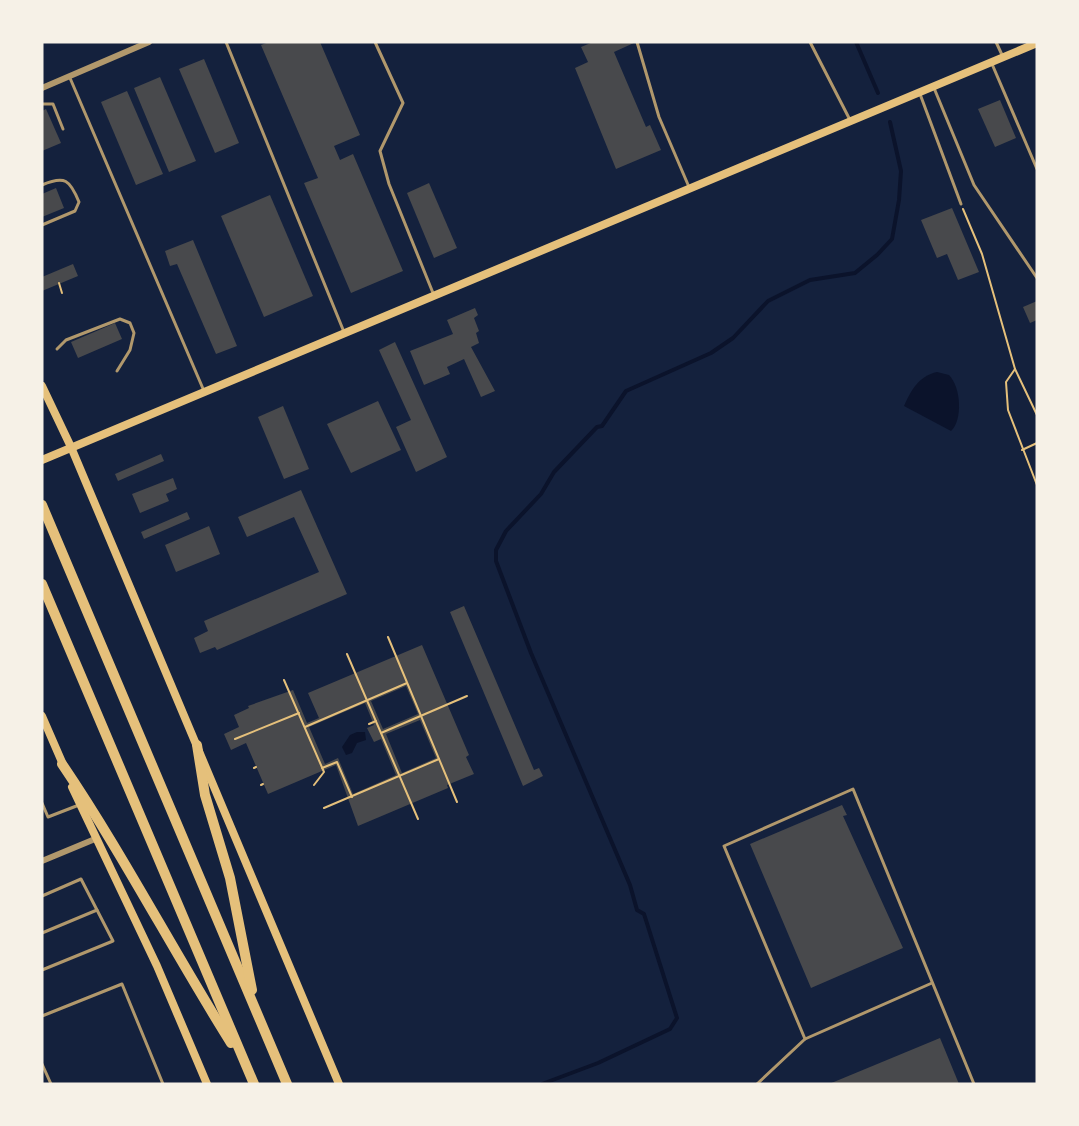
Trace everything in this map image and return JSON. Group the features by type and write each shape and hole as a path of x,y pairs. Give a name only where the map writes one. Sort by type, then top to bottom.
{"highway":[{"path":"42,505 287,1084"},
{"path":"42,585 254,1084"},
{"path":"197,745 205,795 230,879 257,1013"},
{"path":"62,764 108,833 176,957 248,1071"}],"main road":[{"path":"46,458 1037,43"},
{"path":"42,386 71,447 339,1084"},
{"path":"42,716 95,839 157,966 207,1084"}],"street":[{"path":"42,88 149,42"},
{"path":"42,861 95,839"}],"lane":[{"path":"226,42 344,332"},
{"path":"375,42 403,103 380,151 388,184 433,295"},
{"path":"637,42 659,117 690,188"},
{"path":"810,42 850,122"},
{"path":"996,42 1003,57"},
{"path":"992,62 1037,169"},
{"path":"69,76 204,391"},
{"path":"934,87 974,185 1037,278"},
{"path":"919,93 961,204"},
{"path":"42,104 53,104 63,129"},
{"path":"42,185 55,179 64,180 73,187 79,202 75,212 42,225"},
{"path":"57,349 66,340 120,319 130,323 134,333 130,350 117,370"},
{"path":"805,1039 724,846 853,789 974,1084"},
{"path":"42,803 48,817"},
{"path":"42,819 80,805"},
{"path":"42,896 81,879 113,941 42,970"},
{"path":"42,933 97,910"},
{"path":"757,1084 805,1039 932,983"},
{"path":"42,1016 122,984 163,1084"},
{"path":"42,1064 51,1084"}],"path":[{"path":"961,204 982,254 1015,369 1037,415"},
{"path":"59,284 62,293"},
{"path":"1015,369 1006,382 1008,410 1037,485"},
{"path":"1022,450 1037,443"},
{"path":"388,637 457,802"},
{"path":"347,654 418,819"},
{"path":"284,680 324,772 314,785"},
{"path":"304,727 407,683"},
{"path":"381,733 467,696"},
{"path":"235,739 299,713"},
{"path":"369,724 376,721"},
{"path":"324,808 439,759"},
{"path":"322,768 337,762 352,796"}],"water":[{"path":"937,372 949,375 958,395 959,412 951,431 904,406 920,380"},
{"path":"365,732 366,740 357,743 352,753 346,755 342,747 350,735"}],"building":[{"path":"269,42 320,42 360,135 334,146 340,160 353,154 403,271 351,293 304,183 318,178 261,45"},
{"path":"593,42 636,42 614,52 646,127 650,125 661,150 616,169 575,68 588,62 581,47"},
{"path":"204,59 239,143 215,153 179,69"},
{"path":"160,77 196,161 169,172 134,88"},
{"path":"127,91 163,174 136,185 101,102"},
{"path":"1000,100 1016,138 995,147 978,109"},
{"path":"46,109 61,143 42,151 42,111"},
{"path":"429,183 457,248 434,258 407,193"},
{"path":"56,188 64,208 42,217 42,194"},
{"path":"270,195 313,296 264,317 221,216"},
{"path":"952,208 979,272 958,280 947,254 937,258 921,220"},
{"path":"193,240 237,346 216,354 177,264 170,266 165,251"},
{"path":"73,264 78,276 42,291 42,277"},
{"path":"1037,301 1037,320 1030,323 1023,307"},
{"path":"475,308 478,315 474,318 479,331 476,333 479,343 471,347 495,391 481,397 464,359 447,367 450,374 424,385 410,351 453,334 447,320"},
{"path":"115,323 122,339 78,358 71,342"},
{"path":"395,342 447,457 416,472 396,427 411,420 379,350"},
{"path":"378,401 401,450 351,473 327,424"},
{"path":"283,406 309,469 284,479 258,417"},
{"path":"161,454 164,461 118,481 115,474"},
{"path":"173,478 177,489 166,494 169,501 140,513 132,494"},
{"path":"301,490 347,594 217,650 215,647 200,653 194,638 208,631 204,621 319,572 294,517 247,537 238,517"},
{"path":"187,512 190,519 144,539 141,532"},
{"path":"209,526 220,554 176,572 165,545"},
{"path":"464,606 534,770 539,768 543,776 523,786 450,612"},
{"path":"422,645 469,755 466,757 474,774 447,785 448,788 358,826 336,765 268,794 246,743 231,750 224,734 239,727 234,715 249,708 248,706 293,690 307,723 319,718 308,693","holes":["406,686 418,714 383,729 371,701","365,703 374,725 367,728 374,742 381,739 396,775 353,794 338,758 325,764 309,727","420,720 436,758 402,773 386,734"]},
{"path":"842,805 847,815 843,816 903,948 811,988 750,844"},
{"path":"940,1038 959,1084 829,1084"}],"waterway":[{"path":"856,42 878,93"},
{"path":"542,1084 598,1063 670,1029 677,1018 644,914 637,910 630,885 531,653 496,561 496,550 506,531 541,494 554,472 597,427 602,426 626,391 711,353 733,338 768,301 810,280 855,273 892,239 899,200 901,171 890,122"}]}
